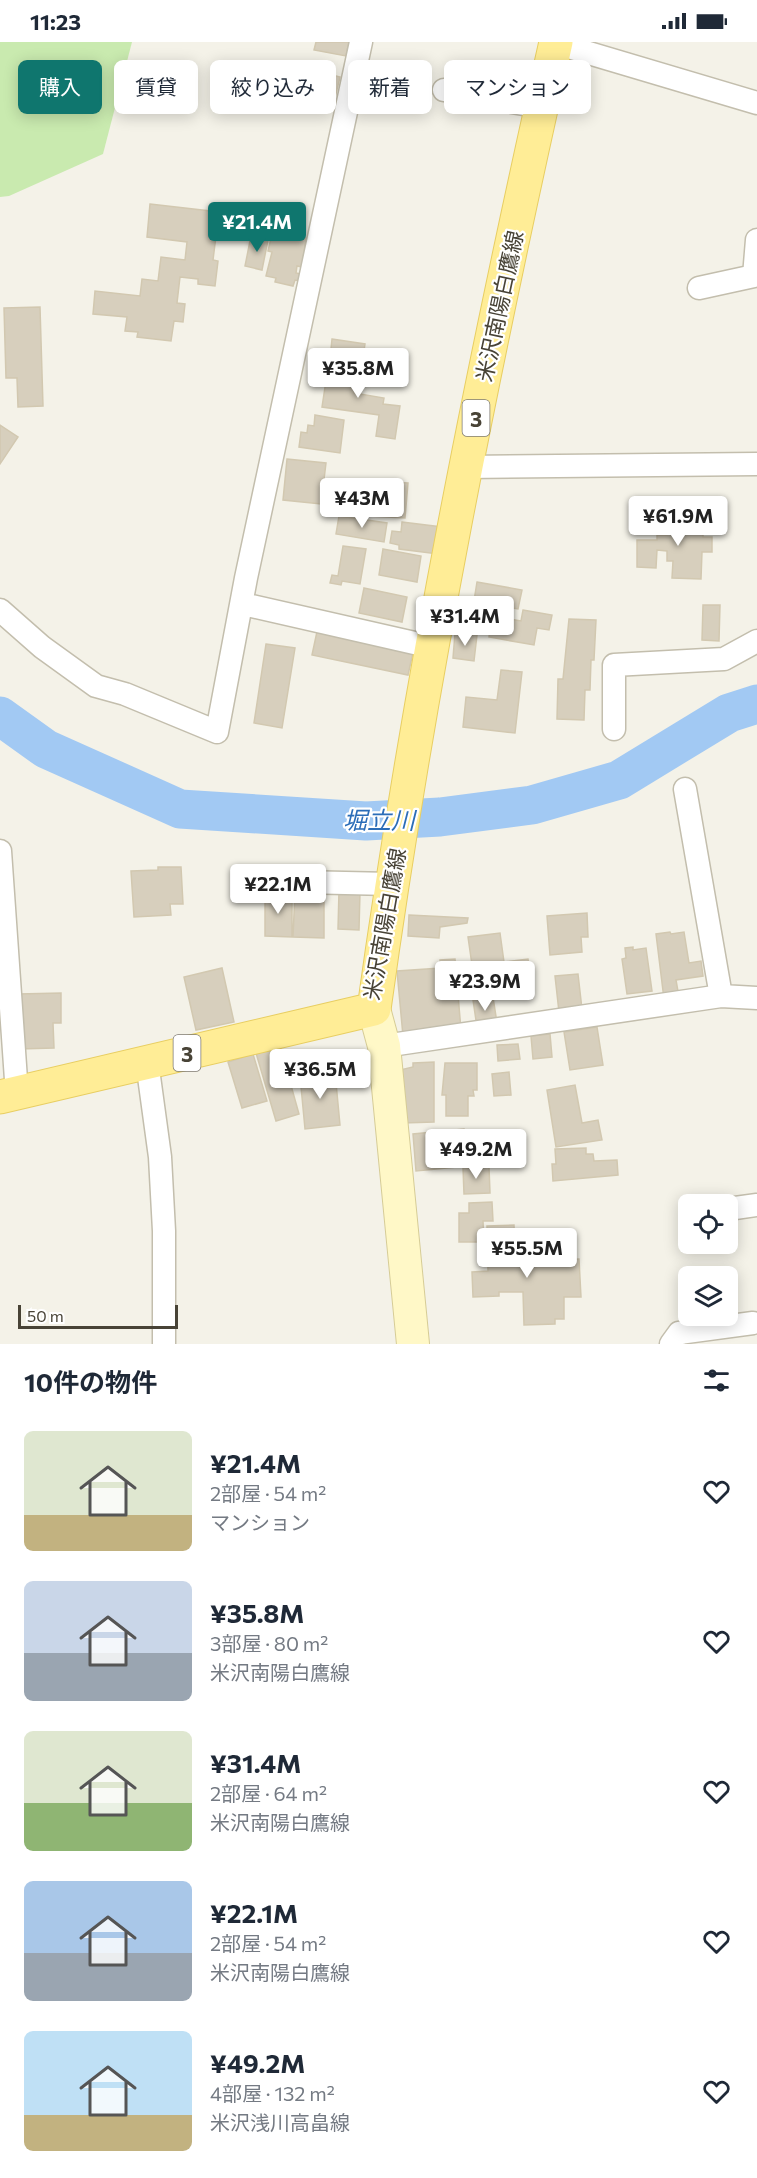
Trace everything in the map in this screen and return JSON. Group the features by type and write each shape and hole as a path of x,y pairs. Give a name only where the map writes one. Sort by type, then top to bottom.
{"main road":[{"name":"米沢南陽白鷹線","path":"552,60 556,43"},
{"name":"米沢南陽白鷹線","path":"8,1096 374,1009 392,876 432,647 466,467 540,114"},
{"path":"374,1009 384,1046 413,1344"}],"street":[{"path":"0,610 42,647 96,686 125,694 218,732 361,42"},
{"path":"556,43 757,103"},
{"path":"699,288 754,276 757,240"},
{"path":"466,467 757,464"},
{"path":"243,604 432,647"},
{"path":"614,729 614,665 724,658 757,641"},
{"path":"685,789 721,996"},
{"path":"0,851 8,1096"},
{"path":"251,881 392,876"},
{"path":"384,1046 721,996 757,998"},
{"path":"147,1062 160,1157 164,1344"},
{"path":"738,1208 757,1205"},
{"path":"671,1344 679,1333 753,1323"}],"green space":[{"path":"0,42 132,42 127,60 114,60 114,112 103,154 9,196 0,197"}],"building":[{"path":"316,42 349,42 346,56 314,50"},
{"path":"336,76 340,77 336,94"},
{"path":"150,204 219,212 213,260 218,261 215,286 198,284 198,279 180,277 177,303 185,304 183,322 174,321 171,341 137,337 138,332 125,331 127,317 93,314 95,291 140,296 142,279 158,281 161,257 185,260 187,242 147,237"},
{"path":"273,230 306,238 302,267 297,266 296,273 301,274 300,281 295,280 293,286 275,282 276,278 266,276 272,252 268,251"},
{"path":"251,236 268,240 262,270 245,266"},
{"path":"40,307 43,406 18,407 17,378 6,378 4,308"},
{"path":"332,339 365,344 362,364 330,359"},
{"path":"329,361 358,365 354,393 384,398 383,404 400,406 395,439 376,436 379,415 322,407"},
{"path":"315,415 344,420 340,453 299,447 301,432 307,433 308,425 314,426"},
{"path":"0,425 18,437 0,464"},
{"path":"287,459 326,463 321,504 283,500"},
{"path":"372,481 408,483 405,518 369,516"},
{"path":"671,512 693,513 692,527 703,527 703,537 712,537 712,552 702,552 701,579 672,578 673,561 667,561 667,551 657,550 656,568 637,567 637,540 657,540 657,535 667,535"},
{"path":"339,516 387,523 384,542 336,534"},
{"path":"402,522 442,527 438,554 399,549 399,545 390,543 392,531 401,532"},
{"path":"343,546 366,549 360,584 342,581 341,585 330,583 332,575 338,576"},
{"path":"383,549 421,556 417,582 379,575"},
{"path":"477,582 522,590 518,609 474,601"},
{"path":"364,588 407,597 402,622 359,613"},
{"path":"703,605 720,605 719,641 702,640"},
{"path":"523,610 552,615 549,630 537,628 534,645 489,637 492,616 521,621"},
{"path":"569,619 596,620 594,660 591,660 590,690 585,690 584,720 557,719 558,679 563,679"},
{"path":"318,627 414,648 408,675 312,655"},
{"path":"455,633 477,635 474,661 453,658"},
{"path":"266,644 295,648 282,728 254,723"},
{"path":"501,670 522,672 515,733 463,727 466,697 497,700"},
{"path":"158,867 181,867 183,904 170,904 171,915 134,917 131,871 158,870"},
{"path":"295,891 324,892 324,938 293,937"},
{"path":"339,891 360,892 359,930 338,929"},
{"path":"265,893 292,894 292,937 265,936"},
{"path":"587,913 588,937 581,937 582,952 550,955 547,916"},
{"path":"409,915 468,918 467,923 440,927 439,938 408,936"},
{"path":"670,932 671,934 684,932 689,963 701,961 703,976 676,980 679,997 664,999 656,934"},
{"path":"500,933 504,962 528,959 532,985 476,993 468,937"},
{"path":"633,947 633,950 646,948 652,991 627,994 622,959 626,958 625,948"},
{"path":"455,959 461,1030 403,1036 397,971 441,968 440,960"},
{"path":"222,968 234,1022 196,1030 184,977"},
{"path":"578,974 582,1009 559,1012 555,976"},
{"path":"61,993 61,1023 53,1023 54,1048 19,1049 18,994"},
{"path":"493,997 497,1023 477,1027 473,1000"},
{"path":"597,1027 603,1065 570,1070 564,1032"},
{"path":"550,1034 552,1057 533,1059 531,1036"},
{"path":"518,1044 520,1059 498,1061 497,1045"},
{"path":"280,1046 299,1114 276,1121 256,1053"},
{"path":"253,1054 267,1101 242,1108 228,1062"},
{"path":"434,1062 434,1122 403,1123 400,1070 413,1067 413,1063"},
{"path":"445,1063 477,1063 477,1090 473,1090 474,1096 468,1096 468,1116 446,1116 446,1095 442,1095"},
{"path":"335,1072 340,1125 305,1129 300,1076"},
{"path":"509,1072 511,1095 494,1096 492,1074"},
{"path":"575,1085 582,1123 598,1120 602,1140 556,1147 547,1090"},
{"path":"464,1129 467,1166 416,1171 413,1134"},
{"path":"586,1148 586,1154 593,1154 594,1161 617,1160 618,1175 553,1181 552,1164 556,1164 555,1149"},
{"path":"489,1167 490,1193 464,1194 463,1168"},
{"path":"492,1202 493,1221 483,1221 484,1242 459,1242 459,1213 469,1213 469,1203"},
{"path":"514,1225 515,1261 579,1259 581,1297 564,1297 564,1319 555,1319 555,1324 524,1325 523,1292 499,1292 499,1296 473,1297 472,1272 488,1271 487,1226"}],"waterway":[{"name":"堀立川","path":"0,716 46,749 180,809 366,821 440,817 532,805 619,780 729,713 757,704"}]}
